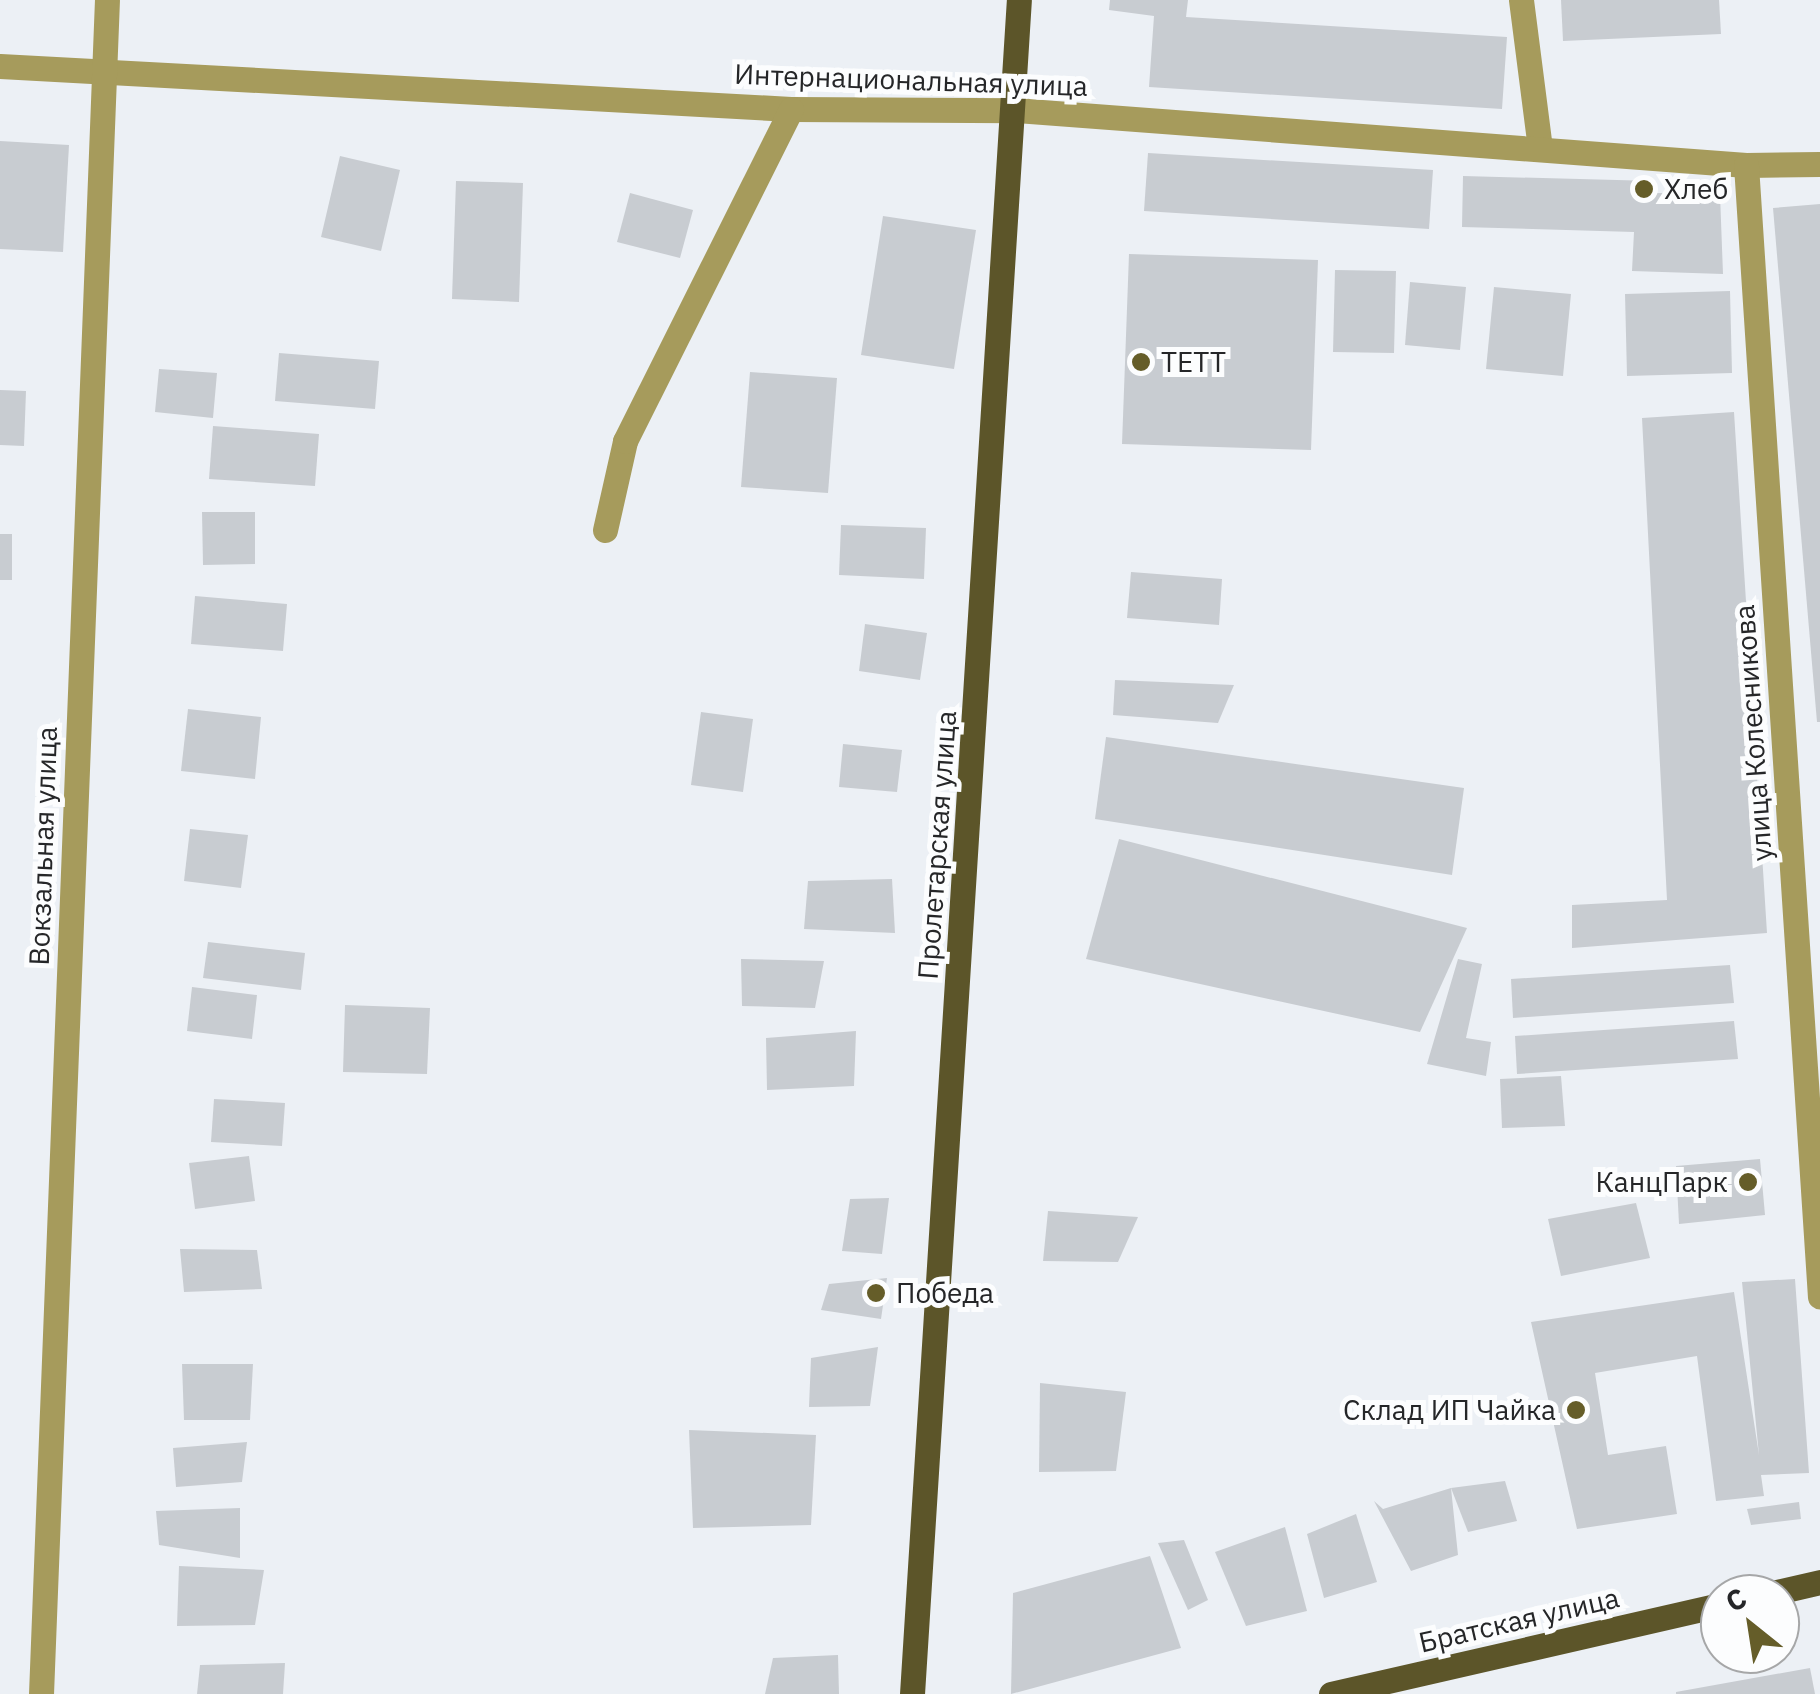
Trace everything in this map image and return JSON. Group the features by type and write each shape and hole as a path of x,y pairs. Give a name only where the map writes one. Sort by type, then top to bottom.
{"main road":[{"name":"Пролетарская улица","path":"912,1694 1020,0"},
{"name":"Братская улица","path":"1331,1694 1700,1610"}],"street":[{"name":"Вокзальная улица","path":"42,1694 107,0"},
{"path":"1521,0 1540,149"},
{"name":"Интернациональная улица","path":"0,66 792,108 1015,110 1746,164 1820,164"},
{"path":"605,530 625,441 792,108"},
{"name":"улица Колесникова","path":"1746,164 1816,1184 1820,1297"}],"building":[{"path":"1110,0 1188,0 1186,17 1507,37 1502,109 1149,87 1154,16 1109,10"},
{"path":"1561,0 1719,0 1721,34 1563,41"},
{"path":"0,141 69,145 63,252 0,249"},
{"path":"1148,153 1433,170 1429,229 1144,211"},
{"path":"340,156 400,170 381,251 321,237"},
{"path":"1463,176 1654,181 1654,193 1720,194 1723,274 1632,271 1634,232 1462,227"},
{"path":"456,181 523,183 519,302 452,299"},
{"path":"630,193 693,210 680,258 617,242"},
{"path":"1820,204 1820,722 1817,722 1773,208"},
{"path":"883,216 976,230 954,369 861,355"},
{"path":"1129,254 1318,260 1311,450 1122,444"},
{"path":"1335,270 1396,271 1394,353 1333,352"},
{"path":"1410,282 1466,287 1460,350 1405,345"},
{"path":"1494,287 1571,294 1563,376 1486,369"},
{"path":"1730,291 1732,373 1627,376 1625,294"},
{"path":"279,353 379,361 375,409 275,401"},
{"path":"159,369 217,373 213,418 155,412"},
{"path":"750,372 837,378 828,493 741,487"},
{"path":"0,390 26,391 24,446 0,445"},
{"path":"1734,412 1767,933 1572,948 1572,905 1667,900 1642,418"},
{"path":"213,426 319,434 315,486 209,479"},
{"path":"202,512 255,512 255,564 203,565"},
{"path":"841,525 926,528 924,579 839,575"},
{"path":"0,534 12,534 12,580 0,580"},
{"path":"1131,572 1222,579 1219,625 1127,618"},
{"path":"195,596 287,604 283,651 191,644"},
{"path":"865,624 927,633 920,680 859,671"},
{"path":"1115,680 1234,685 1218,723 1113,715"},
{"path":"188,709 261,717 255,779 181,771"},
{"path":"701,712 753,719 743,792 691,785"},
{"path":"1106,737 1464,788 1452,875 1095,819"},
{"path":"843,744 902,750 897,792 839,787"},
{"path":"190,829 248,835 241,888 184,881"},
{"path":"1119,839 1467,928 1420,1032 1086,959"},
{"path":"892,879 895,933 804,929 808,881"},
{"path":"208,942 305,953 301,990 203,978"},
{"path":"741,959 824,961 815,1008 742,1006"},
{"path":"1458,959 1482,964 1466,1038 1491,1042 1486,1076 1427,1064"},
{"path":"1730,965 1734,1003 1513,1018 1511,979"},
{"path":"192,987 257,995 252,1039 187,1031"},
{"path":"345,1005 430,1008 427,1074 343,1072"},
{"path":"1734,1021 1738,1059 1517,1074 1515,1036"},
{"path":"856,1031 854,1086 767,1090 766,1038"},
{"path":"1561,1076 1565,1126 1502,1128 1500,1079"},
{"path":"214,1099 285,1103 282,1146 211,1142"},
{"path":"249,1156 255,1201 195,1209 189,1163"},
{"path":"1760,1159 1765,1215 1679,1224 1676,1166"},
{"path":"889,1198 882,1254 842,1251 850,1199"},
{"path":"1636,1203 1650,1258 1561,1276 1548,1219"},
{"path":"1048,1211 1138,1217 1118,1262 1043,1261"},
{"path":"180,1249 257,1250 262,1289 184,1292"},
{"path":"887,1278 881,1319 821,1310 829,1284"},
{"name":"Склад ИП Чайка","path":"1795,1279 1809,1473 1761,1475 1764,1496 1716,1501 1697,1356 1595,1373 1608,1455 1666,1446 1677,1514 1577,1529 1531,1322 1734,1292 1759,1455 1742,1282"},
{"path":"878,1347 870,1406 809,1407 811,1358"},
{"path":"182,1364 253,1364 250,1420 184,1420"},
{"path":"1040,1383 1126,1392 1116,1471 1039,1472"},
{"path":"689,1430 816,1435 811,1525 693,1528"},
{"path":"247,1442 242,1482 176,1487 173,1448"},
{"path":"1505,1481 1517,1521 1468,1532 1451,1488"},
{"path":"1451,1488 1458,1555 1411,1571 1374,1501 1383,1509"},
{"path":"1799,1502 1801,1519 1751,1525 1747,1509"},
{"path":"240,1508 240,1558 159,1545 156,1511"},
{"path":"1356,1514 1377,1582 1324,1598 1307,1534"},
{"path":"1285,1527 1307,1611 1246,1626 1215,1552"},
{"path":"1184,1540 1208,1600 1188,1610 1158,1543"},
{"path":"1150,1556 1181,1648 1011,1694 1013,1593"},
{"path":"179,1566 264,1570 255,1625 177,1626"},
{"path":"838,1655 839,1694 765,1694 773,1658"},
{"path":"285,1663 283,1694 197,1694 200,1665"},
{"path":"1810,1668 1815,1694 1676,1694 1776,1674 1800,1674 1800,1670"}],"place":[{"name":"Хлеб","path":"1644,189"},
{"name":"ТЕТТ","path":"1141,362"},
{"name":"КанцПарк","path":"1748,1182"},
{"name":"Победа","path":"876,1293"},
{"name":"Склад ИП Чайка","path":"1576,1410"}]}
